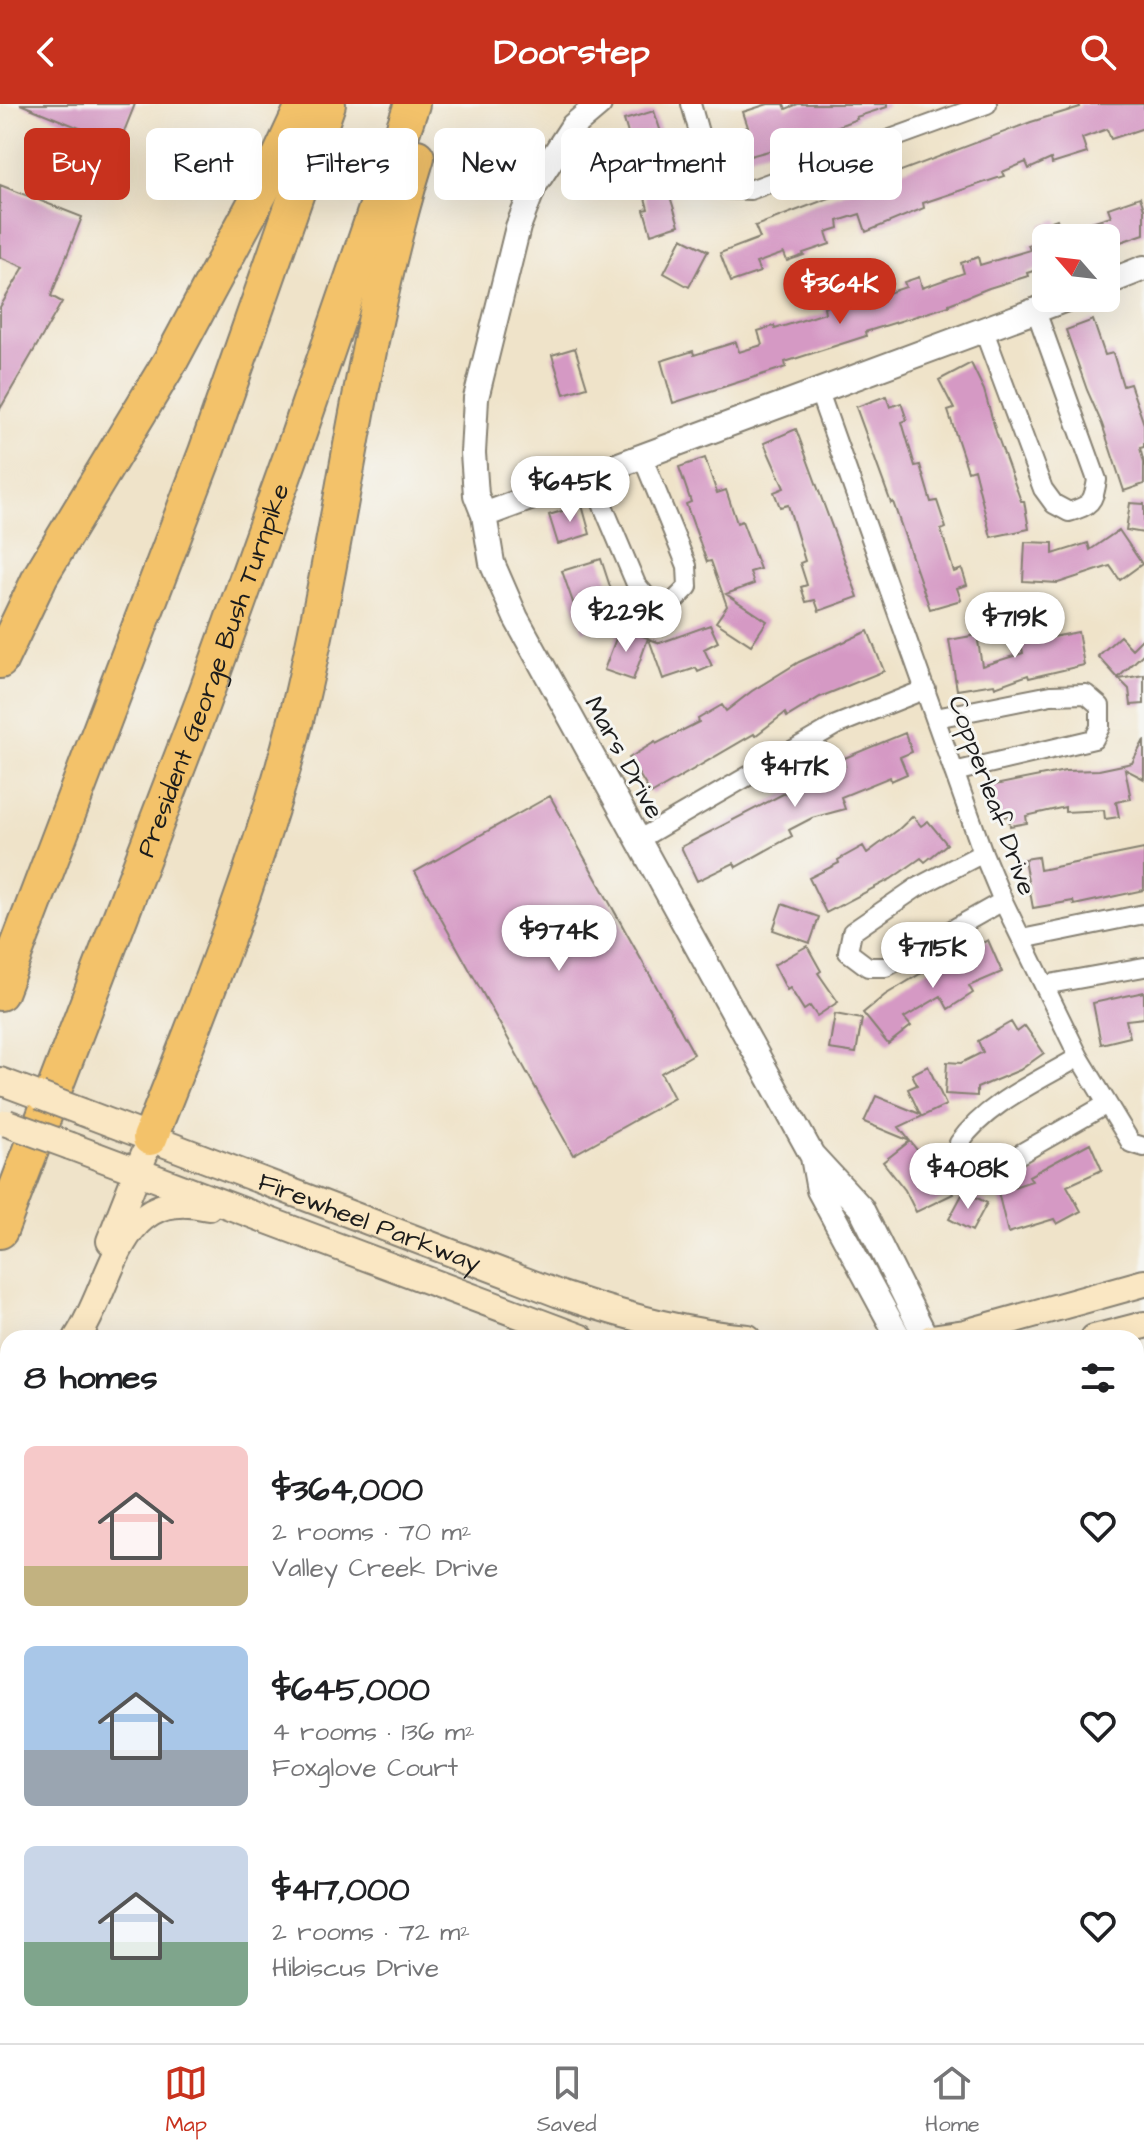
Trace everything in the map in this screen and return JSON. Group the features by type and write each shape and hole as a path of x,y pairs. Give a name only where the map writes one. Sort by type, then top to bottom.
{"highway":[{"path":"0,661 41,575 171,360 278,160 304,104"},
{"path":"0,993 206,452 328,104"},
{"name":"President George Bush Turnpike","path":"0,1231 202,704 412,104"},
{"path":"150,1138 207,994 260,845 295,721 378,309 407,189 433,104"}],"main road":[{"name":"Firewheel Parkway","path":"0,1081 493,1270 606,1310 696,1330"},
{"name":"Firewheel Parkway","path":"0,1120 560,1330"},
{"path":"78,1330 150,1138"},
{"path":"80,1330 97,1302 121,1241 138,1220 161,1207 182,1202 223,1210 241,1210"},
{"path":"976,1330 1144,1283"},
{"path":"597,1330 606,1310"}],"street":[{"name":"Mars Drive","path":"599,104 573,126 534,186 518,227 476,398 473,453 476,495 484,515 492,563 516,618 812,1155 861,1208 924,1330"},
{"path":"691,104 712,179 723,189 750,190 987,104"},
{"path":"1120,277 1144,268"},
{"path":"484,515 1033,312"},
{"path":"984,331 1043,489 1054,504 1069,512 1084,507 1089,505 1094,495 1097,480 1036,312"},
{"name":"Copperleaf Drive","path":"819,392 983,853 1003,901 1079,1057 1131,1143 1144,1147"},
{"path":"590,475 636,584 651,602 671,604 688,587 687,566 642,456"},
{"path":"638,840 836,725 926,689"},
{"path":"936,718 1051,695 1086,694 1100,706 1100,727 1094,739 954,772"},
{"path":"983,853 916,888 852,932 848,952 868,967 886,967 1003,901"},
{"path":"1022,939 1144,914"},
{"path":"1044,985 1144,967"},
{"path":"1079,1057 1001,1103 972,1124 959,1143 971,1165 999,1166 1107,1104"},
{"name":"Mars Drive","path":"812,1155 819,1190 895,1330"}],"building":[{"path":"20,104 135,104 125,128 79,128"},
{"path":"768,104 784,104 786,109 798,104 887,104 887,107 833,128 770,128 770,151 754,155 754,128 745,128 748,127 743,112"},
{"path":"1079,104 1144,104 1144,128 1111,139 1107,129 1082,138 1087,153 1052,164 1051,159 1029,169 1026,162 1002,172 1004,176 923,203 924,208 866,232 860,214 838,221 839,228 826,232 830,244 787,261 784,253 756,263 760,272 731,282 720,253 760,238 755,226 824,200 902,200 902,171 1080,107"},
{"path":"654,111 660,128 626,128 624,120"},
{"path":"0,185 24,194 24,200 38,200 82,217 51,296 62,302 0,409 0,307 24,267 0,257"},
{"path":"1140,197 1144,209 1144,234 1120,242 1120,224 1084,224 1111,216 1108,208"},
{"path":"646,200 671,200 679,225 651,234 644,210 648,209"},
{"path":"682,238 708,251 689,287 664,273"},
{"path":"1032,244 1032,271 1027,273 1028,276 989,288 949,306 865,332 866,336 785,362 786,367 673,403 661,361 736,342 739,352 762,345 758,331 774,326 775,329 825,313 824,307 854,298 856,304 906,287 904,282 919,277 922,288 964,273 961,263 978,257 980,265 1030,250 1028,245"},
{"path":"1093,320 1105,355 1113,353 1123,386 1130,384 1144,424 1144,447 1140,448 1144,484 1124,491 1066,330"},
{"path":"575,348 587,387 564,394 552,355"},
{"path":"971,363 984,390 1021,501 1024,501 1029,529 991,537 974,469 968,471 948,411 954,409 939,380"},
{"path":"886,396 890,407 901,403 907,420 902,422 915,466 920,465 931,502 937,501 946,528 941,530 954,572 962,569 967,585 957,588 961,600 930,609 856,407"},
{"path":"796,429 858,597 819,611 815,600 806,602 801,587 807,585 800,563 805,561 788,505 780,507 774,492 784,488 764,443"},
{"path":"705,458 717,493 726,490 737,523 742,521 760,569 750,572 754,584 726,594 767,621 751,645 716,622 727,606 686,504 691,502 679,467"},
{"path":"1130,503 1144,504 1144,533 1126,530"},
{"path":"582,505 590,534 558,544 549,515"},
{"path":"1119,530 1142,564 1120,580 1110,566 1058,583 1023,581 1025,542 1053,543 1053,554 1088,543 1090,550"},
{"path":"601,559 621,620 583,631 562,571"},
{"path":"710,625 718,642 704,649 712,666 663,679 649,639 660,643"},
{"path":"620,628 648,638 633,680 604,670"},
{"path":"868,631 884,671 820,697 787,717 785,713 755,736 651,794 629,758 699,722 698,719 722,705 726,711 799,662"},
{"path":"1047,632 1048,638 1078,632 1084,665 1029,678 1028,675 995,687 994,684 957,690 949,640 977,635 982,666 1023,653 1020,638"},
{"path":"1120,636 1132,649 1144,637 1144,653 1118,678 1098,656"},
{"path":"1144,675 1144,704 1131,705 1129,689 1119,679"},
{"path":"905,733 912,752 900,757 907,774 891,781 890,777 841,797 845,809 812,818 789,830 792,836 736,867 734,863 697,881 681,847 814,778 813,774 845,766 842,759"},
{"path":"1144,740 1144,779 1125,769 1131,799 1116,802 1119,817 1105,819 1104,810 1065,812 1065,807 1026,816 1027,823 1010,826 1009,816 996,818 990,786 1065,771 1099,770 1132,763"},
{"path":"550,796 694,1054 661,1073 674,1098 573,1155 415,872"},
{"path":"913,816 921,826 928,821 947,844 925,862 921,858 891,879 826,913 809,878 863,846 867,853"},
{"path":"1144,849 1144,890 1074,905 1073,901 1033,908 1024,859 1038,857 1040,870"},
{"path":"782,904 819,917 810,943 773,930"},
{"path":"988,940 1002,972 969,986 973,993 948,1009 941,996 904,1018 911,1026 888,1044 863,1013 885,995 920,974"},
{"path":"807,946 821,971 818,973 838,1002 817,1016 810,1006 804,1010 790,988 787,990 774,965"},
{"path":"1144,992 1144,1018 1126,1020 1130,1037 1101,1044 1093,1003"},
{"path":"835,1014 862,1019 856,1053 829,1049"},
{"path":"1011,1022 1017,1032 1025,1026 1044,1053 1020,1070 977,1088 977,1096 945,1094 947,1062 961,1063 983,1052 978,1041"},
{"path":"928,1066 946,1105 899,1127 910,1141 864,1122 876,1096 920,1114 908,1089 917,1085 912,1074"},
{"path":"910,1141 933,1171 940,1167 953,1194 916,1212 905,1190 883,1162"},
{"path":"1090,1143 1102,1170 1067,1186 1081,1211 1057,1224 1054,1219 1008,1233 998,1192 1032,1181 1029,1176"},
{"path":"964,1191 987,1203 972,1231 949,1219"}]}
